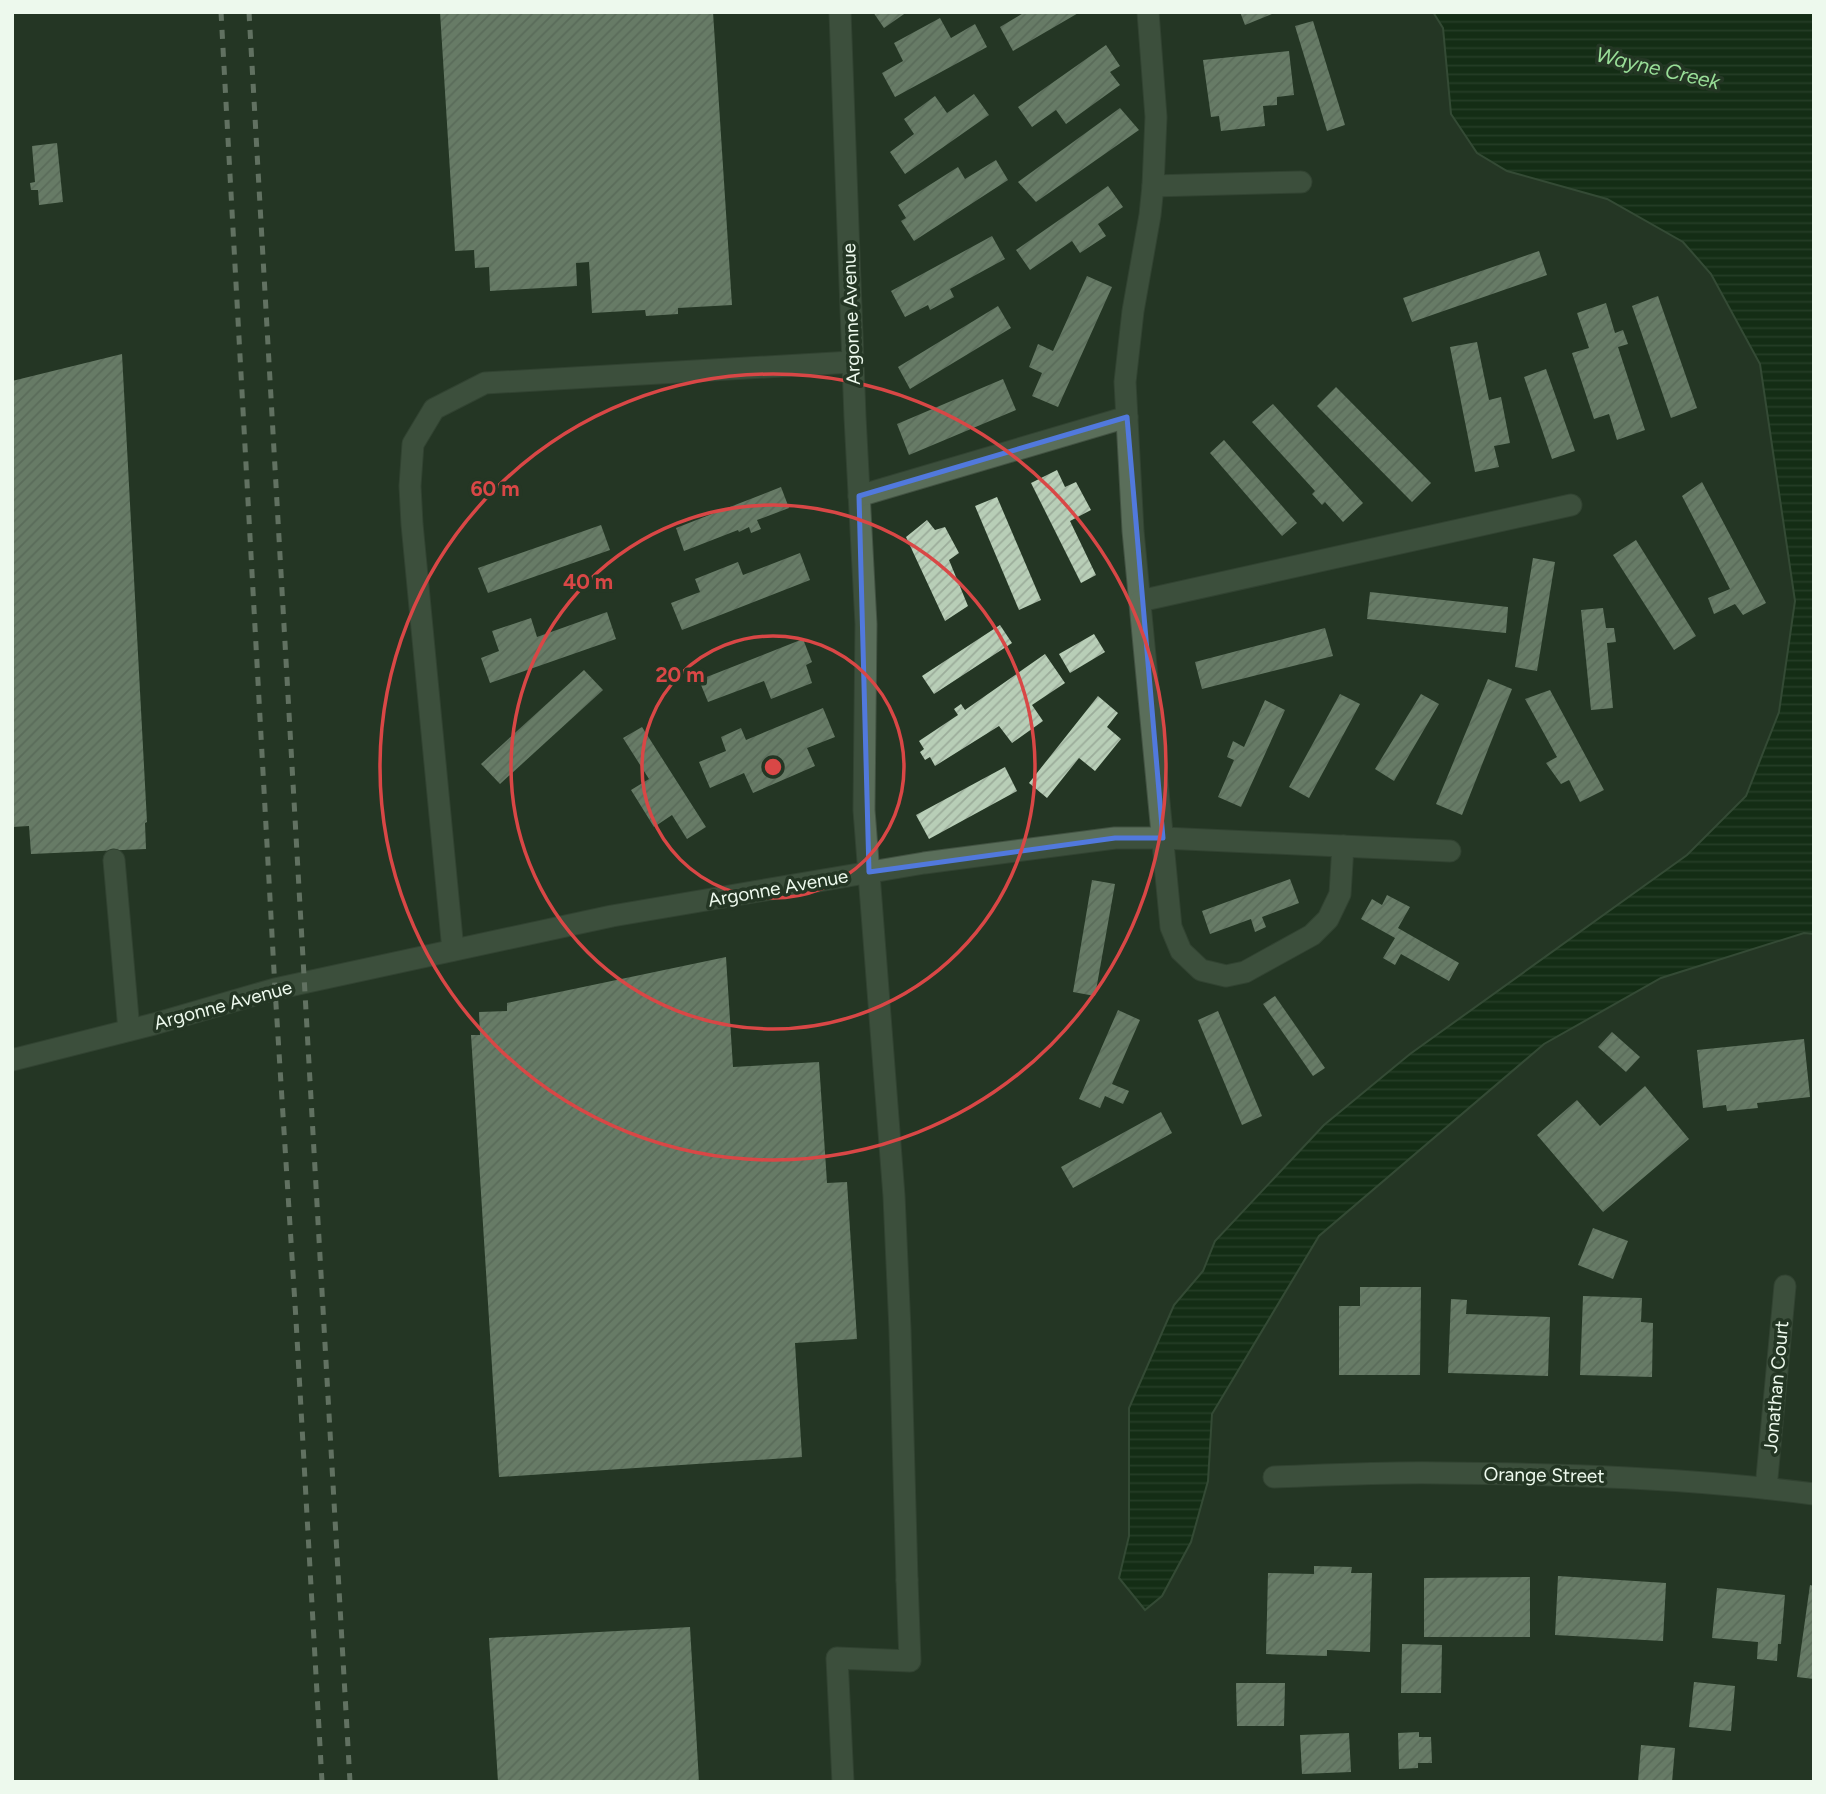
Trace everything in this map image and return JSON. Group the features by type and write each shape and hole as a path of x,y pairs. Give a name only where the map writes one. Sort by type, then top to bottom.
{"street":[{"name":"Argonne Avenue","path":"12,1060 275,989 612,916 869,872 864,810 866,624 852,362 840,12"},
{"path":"1148,12 1156,117 1153,186 1133,311 1125,382 1132,531 1171,927 1181,951 1201,970 1226,976 1245,972 1312,935 1328,919 1340,894 1343,846"},
{"path":"1153,186 1301,181"},
{"path":"453,950 410,486 414,444 434,409 485,383 852,362"},
{"path":"859,496 1127,417"},
{"path":"1140,601 1571,505"},
{"path":"843,1782 837,1658 910,1661 894,1196 869,872 1115,838 1450,851"},
{"path":"114,860 129,1030"},
{"name":"Jonathan Court","path":"1766,1488 1786,1286"},
{"name":"Orange Street","path":"1274,1477 1438,1473 1643,1478 1814,1494"}],"highlighted area":[{"path":"1127,417 1163,838 1115,838 869,872 859,496"}],"water":[{"name":"Wayne Creek","path":"1433,12 1814,12 1814,934 1804,933 1661,978 1544,1044 1319,1236 1212,1414 1208,1481 1191,1542 1162,1596 1145,1610 1119,1578 1129,1536 1129,1408 1174,1305 1203,1271 1215,1241 1324,1125 1410,1054 1687,855 1746,796 1779,712 1795,601 1760,364 1711,274 1683,242 1607,199 1507,171 1477,153 1451,114 1443,28"}],"building":[{"path":"440,12 713,12 732,305 678,308 678,314 646,316 645,310 592,313 589,262 576,263 577,286 490,291 489,267 475,268 474,250 455,251"},
{"path":"873,12 907,12 884,28"},
{"path":"1025,12 1080,12 1013,51 1000,27"},
{"path":"1240,12 1277,12 1245,25"},
{"path":"940,18 951,38 975,24 987,47 895,97 882,73 903,61 894,43"},
{"path":"1313,21 1345,125 1327,131 1295,26"},
{"path":"1106,45 1120,66 1110,72 1120,85 1066,124 1056,110 1032,127 1018,107"},
{"path":"1289,51 1294,95 1277,97 1277,105 1263,106 1265,126 1221,131 1219,116 1211,117 1203,60"},
{"path":"974,94 989,115 905,174 890,152 914,134 904,119 935,96 947,113"},
{"path":"1120,108 1139,130 1036,202 1018,182"},
{"path":"57,143 63,202 39,205 38,190 31,190 30,183 35,182 32,146"},
{"path":"996,160 1008,180 914,241 901,221 906,218 898,205 958,167 965,179"},
{"path":"1108,186 1123,207 1098,224 1106,236 1080,253 1072,241 1030,270 1016,250"},
{"path":"992,236 1005,259 950,289 954,297 930,310 928,305 905,317 891,291"},
{"path":"1539,251 1547,275 1412,322 1403,298"},
{"path":"1087,276 1112,287 1058,407 1032,396 1042,373 1029,367 1038,344 1053,351"},
{"path":"1658,296 1697,408 1671,418 1632,306"},
{"path":"1606,303 1615,333 1623,330 1628,344 1618,347 1645,430 1617,440 1609,414 1594,419 1572,353 1589,348 1577,313"},
{"path":"998,306 1011,328 910,389 898,367"},
{"path":"1477,342 1489,400 1501,397 1510,443 1494,446 1499,467 1475,472 1450,347"},
{"path":"122,354 147,822 146,849 31,854 29,826 12,827 12,381"},
{"path":"1546,369 1575,451 1552,459 1524,377"},
{"path":"1003,379 1016,410 909,455 897,424"},
{"path":"1336,387 1431,483 1412,502 1317,406"},
{"path":"1273,404 1363,503 1343,522 1325,502 1322,505 1312,494 1315,491 1252,422"},
{"path":"1224,440 1297,523 1282,536 1210,453"},
{"path":"1057,470 1065,487 1076,482 1091,510 1070,521 1096,575 1081,583 1031,483"},
{"path":"1702,482 1766,603 1743,615 1735,604 1714,614 1708,598 1730,589 1682,496"},
{"path":"781,487 789,508 757,520 761,529 751,533 749,527 739,532 738,530 684,551 676,528"},
{"path":"997,497 1041,600 1019,610 975,506"},
{"path":"927,520 935,530 945,527 959,553 949,560 968,606 945,621 906,537"},
{"path":"601,525 610,550 488,593 478,568"},
{"path":"1636,540 1696,636 1674,650 1613,555"},
{"path":"800,553 810,580 682,630 671,603 700,592 695,579 738,562 743,575"},
{"path":"1533,558 1555,562 1537,671 1515,667"},
{"path":"1370,592 1508,607 1506,633 1367,619"},
{"path":"1603,608 1606,628 1614,628 1616,642 1607,643 1613,708 1591,710 1581,610"},
{"path":"607,612 616,639 490,683 481,658 499,651 492,631 531,618 537,637"},
{"path":"1000,625 1012,643 934,694 922,676"},
{"path":"1325,628 1333,656 1202,689 1195,662"},
{"path":"1094,634 1105,652 1070,673 1059,654"},
{"path":"803,639 812,662 806,665 812,683 771,699 764,681 708,702 699,680"},
{"path":"1045,654 1065,683 1032,705 1043,721 1012,743 999,726 935,766 930,757 925,760 920,752 924,749 919,741 958,715 954,709 961,704 965,710"},
{"path":"584,670 603,690 500,784 481,764"},
{"path":"1488,679 1512,689 1462,815 1436,804"},
{"path":"1550,690 1604,790 1580,802 1569,780 1561,784 1546,763 1557,757 1525,699"},
{"path":"1340,694 1360,704 1309,798 1289,787"},
{"path":"1421,694 1439,704 1394,781 1375,769"},
{"path":"1098,696 1118,713 1107,727 1121,739 1095,771 1079,758 1047,798 1029,783"},
{"path":"1265,700 1285,710 1241,807 1218,797 1234,760 1227,757 1233,741 1244,747"},
{"path":"823,708 835,737 807,748 815,766 753,793 744,773 710,788 699,762 726,751 721,737 741,728 746,740"},
{"path":"642,727 706,827 687,839 672,815 654,827 631,790 649,779 623,738"},
{"path":"1005,767 1017,791 929,839 916,815"},
{"path":"1290,879 1299,903 1262,917 1266,927 1255,932 1251,919 1210,934 1202,911"},
{"path":"1092,880 1115,884 1095,996 1073,992"},
{"path":"1387,895 1410,907 1398,928 1459,963 1449,981 1401,954 1395,965 1383,958 1395,938 1361,919 1372,899 1382,905"},
{"path":"726,957 733,1067 819,1062 827,1183 847,1182 857,1339 795,1343 802,1457 499,1477 471,1035 480,1035 479,1012 507,1011 507,1003"},
{"path":"1275,996 1325,1068 1313,1076 1263,1004"},
{"path":"1118,1010 1140,1020 1112,1084 1129,1091 1123,1104 1105,1096 1100,1108 1079,1099"},
{"path":"1218,1011 1262,1116 1242,1125 1198,1020"},
{"path":"1612,1032 1640,1057 1626,1072 1598,1047"},
{"path":"1804,1039 1810,1097 1757,1103 1758,1108 1727,1111 1726,1105 1703,1108 1697,1050"},
{"path":"1645,1086 1689,1139 1603,1212 1537,1135 1577,1100 1600,1126"},
{"path":"1161,1112 1172,1133 1073,1188 1061,1167"},
{"path":"1593,1228 1628,1241 1613,1279 1578,1265"},
{"path":"1360,1287 1421,1287 1420,1375 1339,1375 1339,1306 1360,1306"},
{"path":"1583,1296 1642,1298 1641,1322 1653,1323 1652,1377 1580,1375"},
{"path":"1451,1299 1467,1300 1466,1314 1550,1317 1548,1376 1448,1373"},
{"path":"1314,1566 1352,1567 1351,1573 1372,1573 1370,1652 1327,1650 1327,1656 1266,1654 1268,1573 1314,1574"},
{"path":"1558,1576 1666,1583 1663,1641 1555,1635"},
{"path":"1530,1577 1530,1637 1424,1637 1424,1578"},
{"path":"1810,1585 1814,1586 1814,1679 1797,1677"},
{"path":"1717,1588 1785,1595 1777,1661 1757,1659 1758,1642 1712,1638"},
{"path":"690,1627 699,1782 498,1782 489,1638"},
{"path":"1402,1644 1442,1645 1441,1693 1401,1693"},
{"path":"1694,1682 1735,1686 1731,1731 1689,1727"},
{"path":"1236,1683 1285,1683 1284,1726 1237,1726"},
{"path":"1419,1732 1419,1737 1431,1737 1432,1763 1418,1763 1418,1768 1399,1769 1398,1733"},
{"path":"1349,1733 1351,1772 1302,1774 1300,1735"},
{"path":"1641,1745 1675,1748 1672,1782 1638,1782"}],"railway":[{"path":"221,12 322,1782"},
{"path":"249,12 350,1782"}]}
